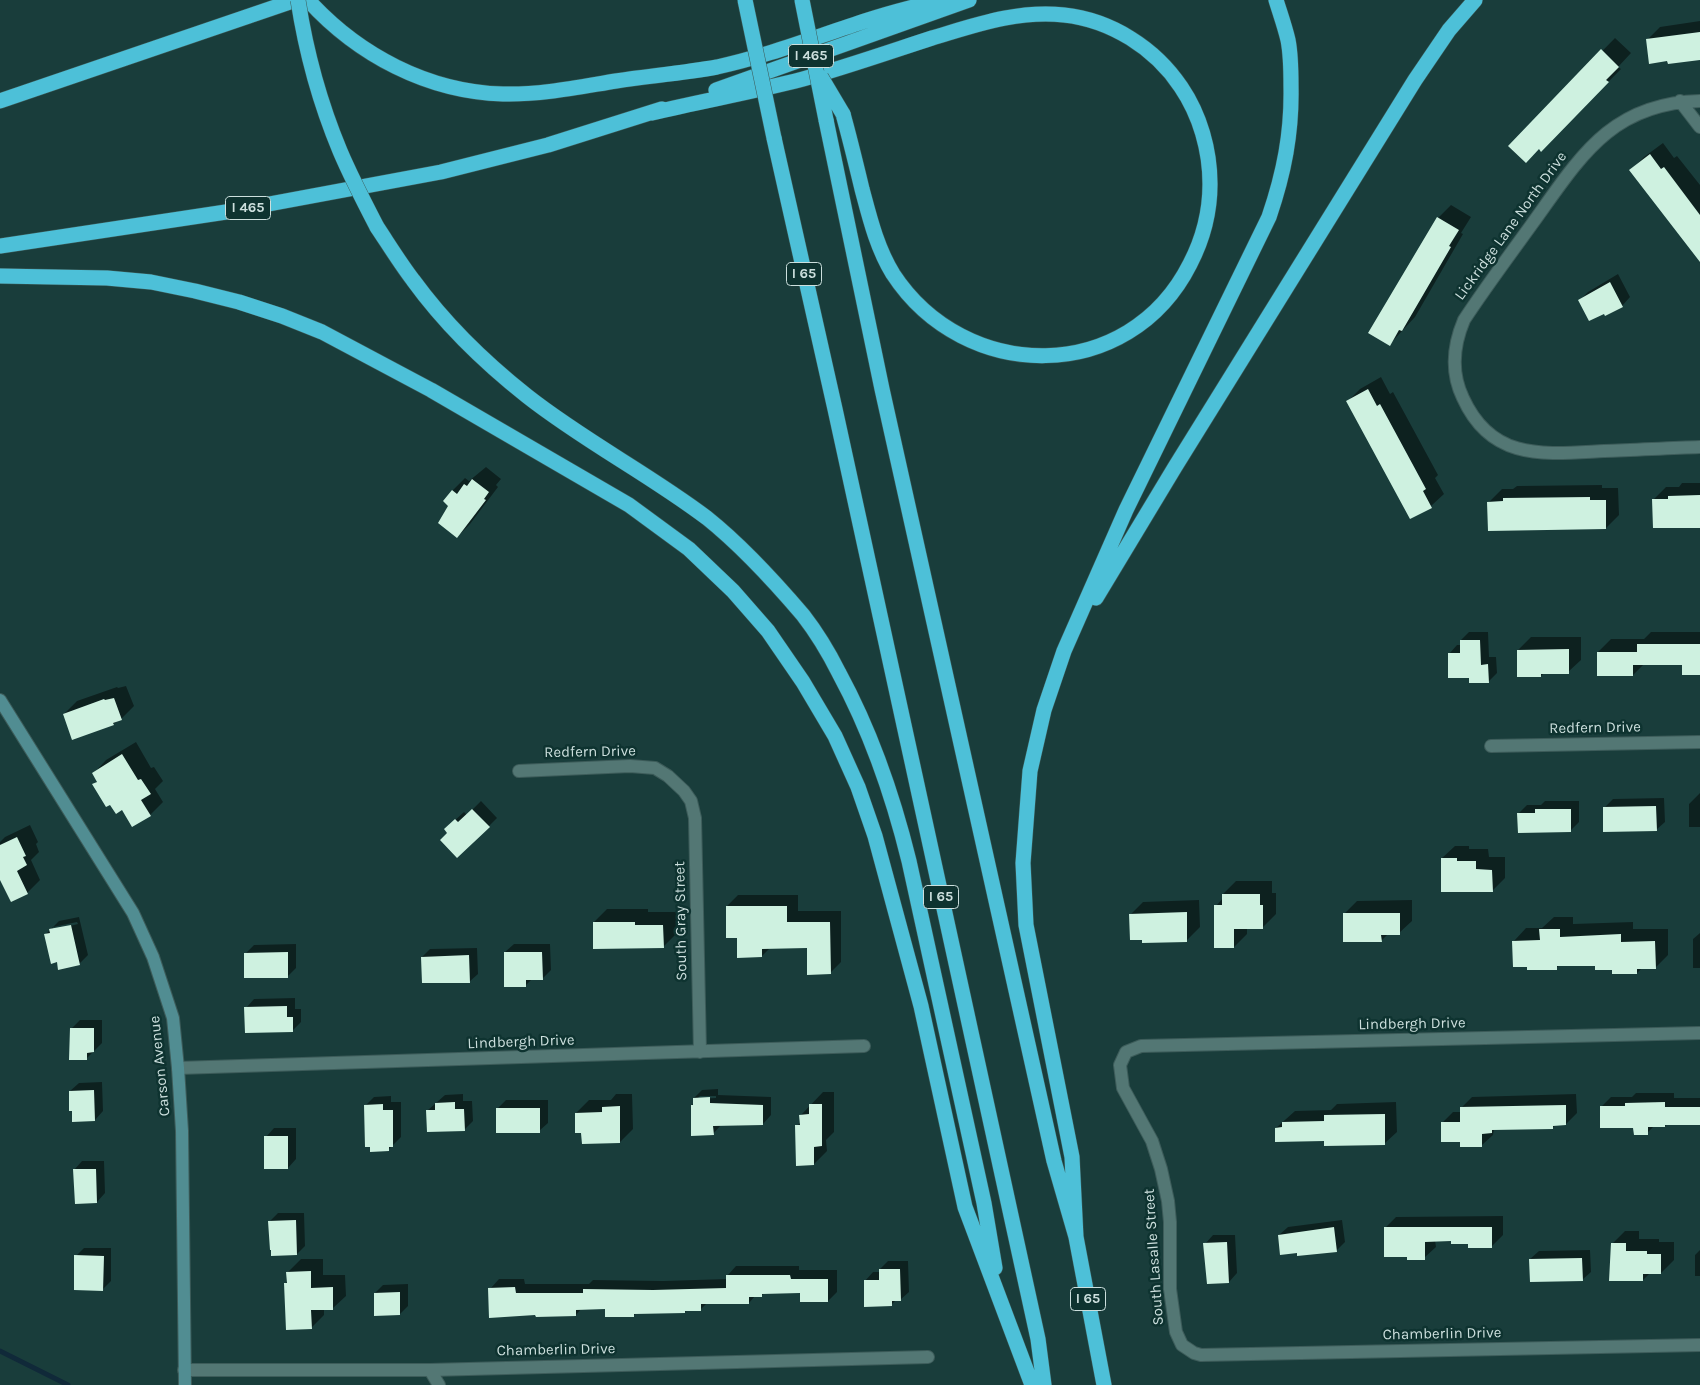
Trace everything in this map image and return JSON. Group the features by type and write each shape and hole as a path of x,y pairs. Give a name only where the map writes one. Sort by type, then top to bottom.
{"highway":[{"path":"0,101 297,0 315,81 340,152 377,227 413,281 470,347 526,395 550,413 669,491 707,519 742,550 804,616 827,650 862,719 897,812 984,1203 1001,1304"},
{"path":"308,0 324,17 352,41 398,68 421,78 473,92 518,94 716,67 774,51 871,19 941,0"},
{"name":"I 65","path":"745,0 1038,1339 1044,1385"},
{"name":"I 65","path":"802,0 882,389 1054,1161 1076,1237 1104,1385"},
{"name":"I 465","path":"0,246 226,212 441,172 548,145 652,113 969,0"},
{"path":"1076,1237 1072,1157 1026,925 1023,863 1027,801 1036,739 1064,651 1126,510 1269,217 1280,186 1290,129 1291,60 1285,28 1276,0"},
{"path":"1064,651 1170,474 1400,105 1449,30 1475,0"},
{"path":"652,113 802,79 992,20 1029,14 1065,15 1081,18 1114,29 1145,48 1168,69 1186,94 1202,129 1209,162 1209,206 1203,234 1192,261 1176,288 1158,309 1128,332 1094,348 1066,355 1021,355 992,350 965,338 928,314 904,288 884,257 873,228 844,114 816,69"},
{"path":"0,276 81,277 151,282 240,302 322,332 431,390 629,505 689,549 733,591 768,631 807,689 835,736 858,787 875,836 921,1006 965,1207 1032,1385"}],"main road":[{"name":"Carson Avenue","path":"0,700 133,913 153,957 171,1010 178,1068 182,1131 184,1385"}],"street":[{"name":"Lickridge Lane North Drive","path":"1700,101 1680,101 1661,105 1637,114 1595,141 1573,167 1464,320 1455,352 1457,384 1466,406 1480,426 1508,446 1543,454 1700,447"},
{"path":"1680,101 1700,127"},
{"name":"Redfern Drive","path":"1491,746 1700,742"},
{"name":"Redfern Drive","path":"519,770 630,766 655,768 668,776 684,791"},
{"name":"South Gray Street","path":"684,791 691,801 695,818 700,1052"},
{"name":"Lindbergh Drive","path":"1126,1052 1141,1046 1700,1033"},
{"name":"Lindbergh Drive","path":"178,1068 864,1046"},
{"name":"South Lasalle Street","path":"1126,1052 1120,1065 1123,1088 1152,1141 1165,1183 1170,1222 1169,1270 1172,1310 1178,1339 1185,1348"},
{"name":"Chamberlin Drive","path":"1185,1348 1201,1355 1700,1345"},
{"name":"Chamberlin Drive","path":"184,1370 430,1370 928,1357"},
{"path":"430,1370 439,1385"}],"building":[{"path":"1700,32 1700,60 1668,64 1667,61 1649,64 1646,39"},
{"path":"1601,49 1619,67 1606,80 1609,82 1541,152 1539,149 1526,163 1508,146"},
{"path":"1650,154 1661,169 1664,167 1700,215 1700,262 1629,170"},
{"path":"1437,217 1459,230 1402,331 1399,330 1390,346 1368,333"},
{"path":"1610,282 1623,307 1589,321 1578,300"},
{"path":"1368,389 1377,406 1380,404 1426,489 1423,491 1432,508 1410,519 1346,401"},
{"path":"472,479 489,492 484,499 486,500 457,538 438,523 448,506 443,501 452,490 457,494 464,484 467,486"},
{"path":"1700,495 1700,528 1653,528 1652,499 1668,499 1668,496"},
{"path":"1590,497 1590,500 1606,500 1606,529 1488,531 1487,502 1503,501 1503,498"},
{"path":"1460,640 1480,640 1481,665 1488,664 1489,683 1469,683 1469,678 1448,678 1448,653 1460,653"},
{"path":"1637,644 1700,644 1700,675 1682,675 1682,665 1633,665 1633,676 1597,676 1597,652 1637,652"},
{"path":"1569,649 1569,674 1541,674 1541,677 1517,677 1517,650"},
{"path":"114,698 122,720 113,723 114,725 72,740 63,714 104,699"},
{"path":"122,754 138,780 141,779 151,794 141,800 151,816 132,827 122,810 116,814 110,805 106,807 92,784 97,782 92,773"},
{"path":"1656,806 1657,831 1603,832 1603,807"},
{"path":"472,809 490,827 457,858 440,840 447,833 444,829 455,819 458,822"},
{"path":"1535,809 1571,809 1571,832 1518,833 1517,813 1535,813"},
{"path":"17,837 26,856 23,857 27,865 17,871 28,894 11,902 0,880 0,845"},
{"path":"1441,858 1457,858 1457,861 1476,861 1476,869 1492,870 1493,892 1441,892"},
{"path":"1222,894 1260,894 1260,905 1263,905 1263,929 1234,929 1234,948 1214,948 1214,905 1222,905"},
{"path":"726,906 787,906 787,922 830,922 831,974 807,975 807,948 762,949 762,957 737,958 737,938 726,938"},
{"path":"1187,912 1187,942 1142,943 1142,940 1130,940 1129,914"},
{"path":"1343,913 1400,913 1400,935 1381,935 1382,942 1343,942"},
{"path":"593,922 635,922 635,925 663,925 664,948 593,949"},
{"path":"71,925 80,965 58,970 57,962 51,964 44,934 50,933 49,929"},
{"path":"1539,929 1560,929 1560,937 1621,934 1621,942 1655,941 1656,969 1637,969 1637,974 1612,974 1612,970 1595,970 1595,966 1557,966 1557,970 1527,970 1527,967 1513,967 1512,941 1540,940"},
{"path":"288,952 288,978 244,978 244,953"},
{"path":"504,952 542,952 543,980 526,980 526,987 504,987"},
{"path":"469,955 470,983 422,983 421,957"},
{"path":"287,1006 287,1017 293,1017 293,1032 245,1033 244,1007"},
{"path":"70,1028 94,1028 94,1052 87,1053 87,1060 69,1060"},
{"path":"94,1090 95,1121 72,1122 72,1111 69,1111 69,1091"},
{"path":"710,1097 710,1103 763,1105 763,1125 713,1126 714,1135 691,1136 691,1105 693,1105 693,1098"},
{"path":"455,1102 455,1109 464,1109 465,1131 427,1132 426,1110 435,1110 435,1103"},
{"path":"1665,1102 1665,1107 1700,1107 1700,1125 1648,1127 1648,1135 1634,1135 1633,1128 1600,1128 1600,1106 1625,1106 1625,1103"},
{"path":"383,1104 383,1110 393,1110 393,1147 389,1147 389,1151 370,1152 370,1147 365,1147 364,1105"},
{"path":"809,1104 822,1104 822,1146 814,1147 814,1165 796,1166 795,1125 800,1125 799,1115 809,1114"},
{"path":"1566,1105 1566,1125 1553,1126 1553,1129 1492,1130 1492,1133 1482,1134 1482,1147 1460,1147 1460,1142 1441,1142 1441,1122 1460,1122 1460,1107"},
{"path":"620,1106 620,1143 582,1144 581,1133 575,1133 575,1113 602,1112 602,1107"},
{"path":"496,1108 540,1108 540,1133 496,1133"},
{"path":"1385,1114 1385,1145 1324,1146 1324,1141 1275,1142 1275,1128 1282,1127 1282,1122 1324,1121 1324,1115"},
{"path":"264,1136 288,1136 288,1169 264,1169"},
{"path":"73,1169 96,1169 97,1203 75,1204"},
{"path":"296,1220 297,1255 271,1256 268,1221"},
{"path":"1334,1227 1337,1252 1297,1256 1297,1253 1280,1255 1278,1235"},
{"path":"1384,1227 1492,1227 1492,1248 1468,1248 1468,1244 1451,1244 1451,1241 1425,1242 1425,1260 1407,1260 1407,1257 1384,1257"},
{"path":"1227,1242 1229,1283 1207,1284 1203,1243"},
{"path":"1611,1243 1626,1243 1626,1251 1647,1251 1647,1254 1661,1254 1661,1274 1643,1274 1643,1281 1609,1281"},
{"path":"74,1255 104,1256 103,1291 74,1290"},
{"path":"1582,1258 1583,1281 1530,1282 1529,1259"},
{"path":"879,1269 900,1269 901,1301 892,1301 892,1306 864,1307 864,1280 879,1280"},
{"path":"311,1271 311,1288 333,1287 333,1310 311,1310 312,1329 286,1330 284,1283 287,1283 286,1272"},
{"path":"726,1275 790,1275 791,1279 828,1279 828,1302 800,1302 800,1293 762,1294 762,1297 749,1297 749,1304 701,1304 701,1311 685,1311 685,1313 634,1314 634,1317 605,1317 605,1309 576,1310 576,1316 536,1317 535,1315 489,1318 488,1288 515,1287 516,1293 583,1293 583,1289 726,1288"},
{"path":"400,1292 400,1315 374,1316 374,1293"}],"waterway":[{"path":"0,1351 68,1385"}]}
